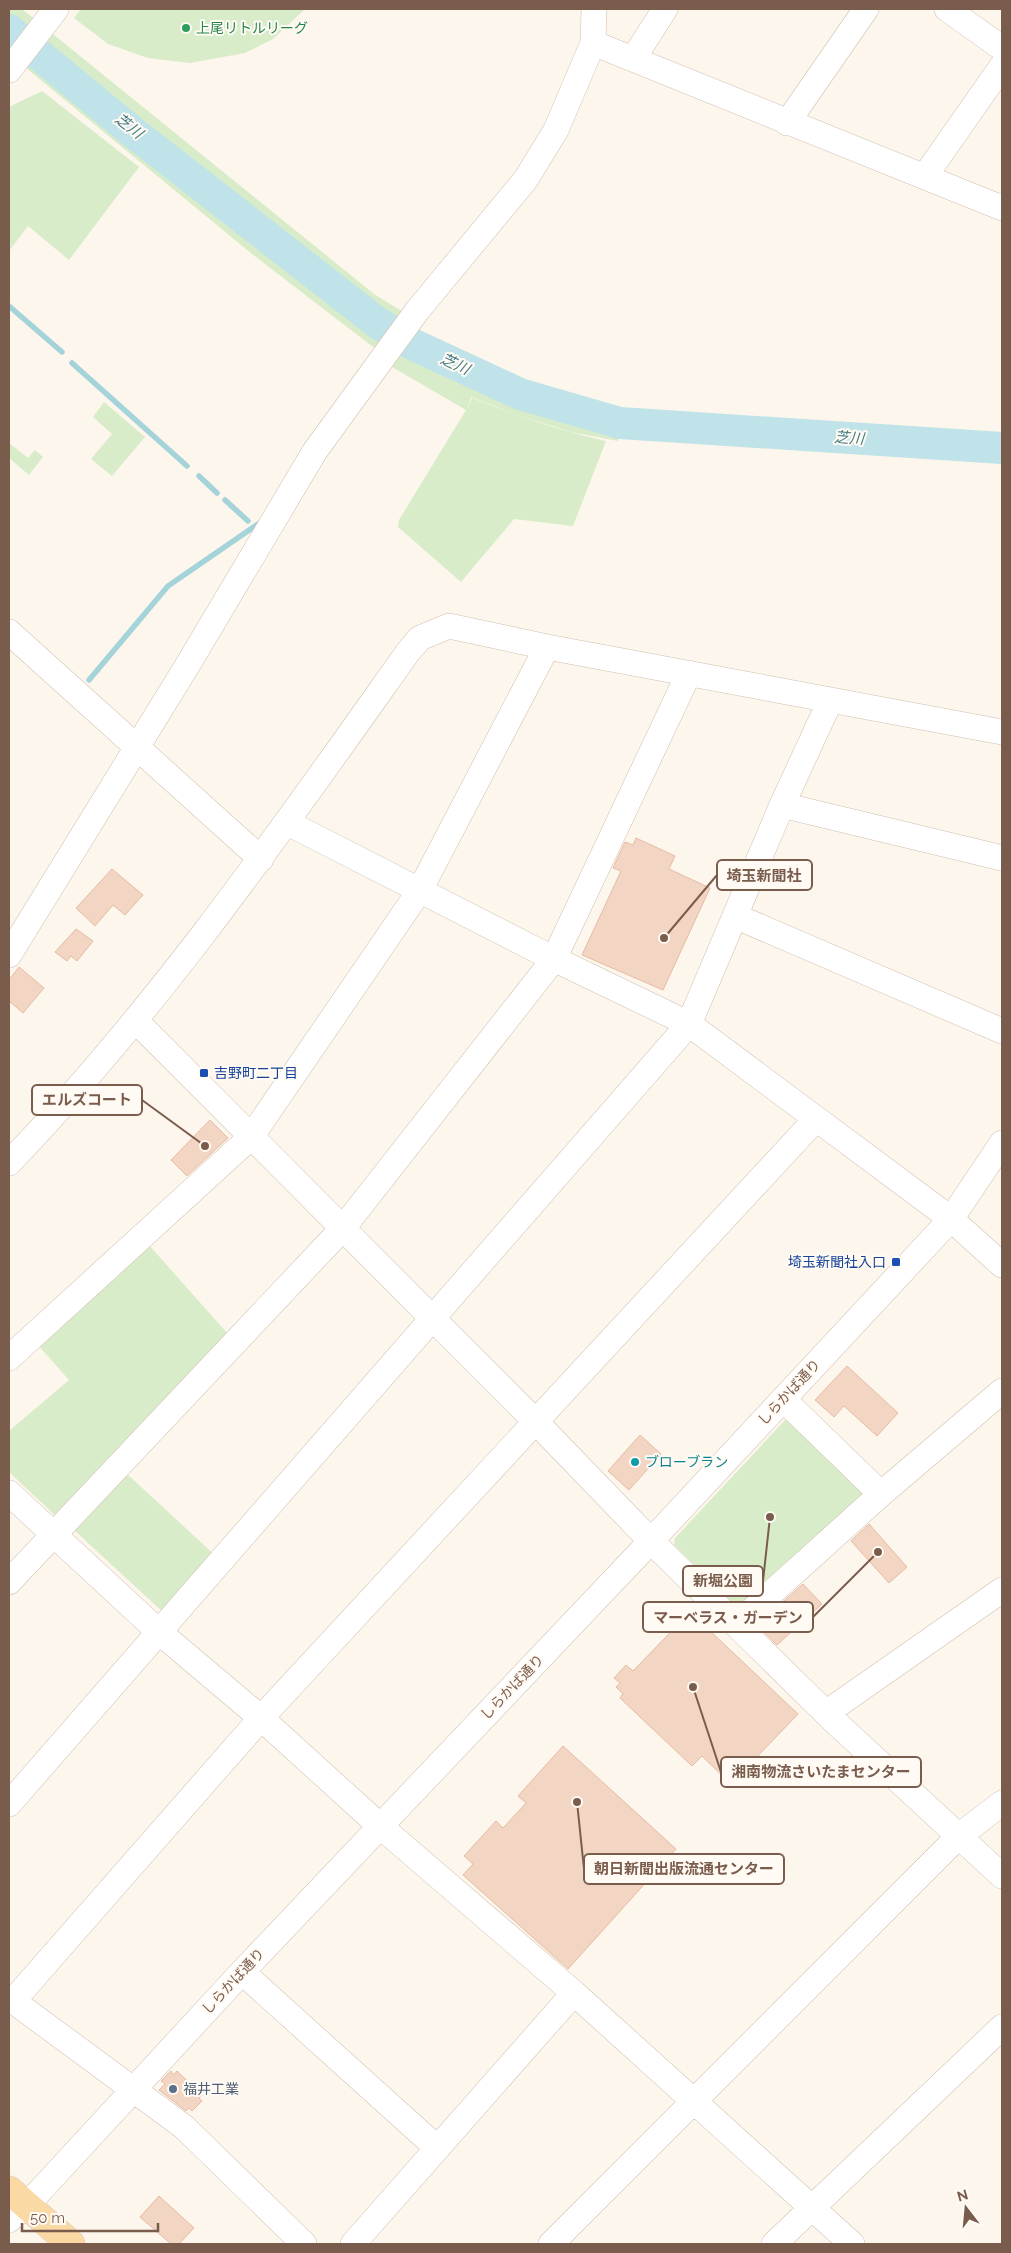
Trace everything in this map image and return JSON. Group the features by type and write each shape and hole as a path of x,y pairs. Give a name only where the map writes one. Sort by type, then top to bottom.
{"main road":[{"path":"15,2205 71,2244"}],"street":[{"path":"9,955 136,746 192,658 315,451 416,311 526,179 556,130 593,43 594,9"},
{"path":"633,59 665,9"},
{"path":"787,123 866,9"},
{"path":"947,9 1002,48"},
{"path":"11,67 51,16"},
{"path":"593,43 787,123 1002,208"},
{"path":"925,176 1002,66"},
{"path":"9,1164 57,1113 136,1021 288,823 420,638 449,626 547,647 1002,732"},
{"path":"9,632 261,859"},
{"path":"9,1358 251,1137 420,890 547,647"},
{"path":"9,1582 343,1228 554,959 689,673"},
{"path":"9,1804 689,1024 782,805 830,700"},
{"path":"782,805 1002,858"},
{"path":"288,823 554,959 689,1024 951,1218 1002,1265"},
{"path":"735,916 1002,1031"},
{"path":"136,1021 536,1422 651,1541 826,1713 1002,1876"},
{"path":"304,2244 184,2127 133,2092 11,2000 261,1718 816,1119"},
{"name":"しらかば通り","path":"15,2205 133,2092 242,1972 651,1541 951,1218 1002,1143"},
{"path":"737,1624 881,1494 1002,1391"},
{"path":"782,1399 881,1494"},
{"path":"9,1493 158,1632 261,1718 380,1826 574,1993 852,2244"},
{"path":"826,1713 1002,1590"},
{"path":"551,2244 959,1836 1002,1803"},
{"path":"242,1972 437,2148"},
{"path":"353,2244 574,1993"},
{"path":"774,2244 1002,2028"}],"green space":[{"path":"9,9 22,9 374,294 403,312 391,327 149,143 9,25"},
{"name":"上尾リトルリーグ","path":"81,9 305,9 273,39 245,53 190,63 148,58 108,44 74,18"},
{"path":"9,35 377,326 420,353 515,398 579,420 618,426 618,441 575,433 606,441 573,526 514,519 461,582 398,527 399,520 466,410 387,364 392,356 373,347 252,254 9,54","holes":["471,397 504,410 472,398 467,410"]},
{"path":"42,91 139,167 69,260 28,226 9,251 9,107"},
{"path":"104,402 145,437 112,476 91,459 112,434 93,417"},
{"path":"9,443 28,458 35,450 43,457 29,475 9,458"},
{"path":"148,1244 228,1334 59,1519 9,1472 9,1431 69,1380 38,1345"},
{"path":"787,1418 869,1497 743,1605 735,1606 674,1545 675,1538"},
{"path":"126,1473 218,1558 165,1614 74,1530"}],"building":[{"path":"636,838 675,856 669,869 710,888 663,990 582,955 621,871 613,868 625,842 633,845"},
{"path":"112,869 143,895 125,915 113,905 95,926 76,908"},
{"path":"76,929 93,941 77,961 71,956 67,961 55,952"},
{"path":"19,967 44,988 23,1013 9,1001 9,980"},
{"path":"210,1120 228,1138 187,1176 171,1160"},
{"path":"847,1366 898,1413 877,1436 844,1406 834,1417 815,1400"},
{"name":"ブローブラン","path":"640,1435 661,1454 629,1490 608,1471"},
{"path":"869,1524 907,1567 889,1583 851,1541"},
{"path":"803,1584 822,1604 777,1645 757,1625"},
{"path":"690,1612 798,1714 731,1784 702,1756 692,1766 620,1698 623,1694 616,1687 620,1683 614,1678 626,1665 633,1671"},
{"path":"563,1746 676,1849 568,1969 463,1875 473,1864 464,1856 496,1821 503,1828 526,1803 518,1796"},
{"path":"171,2071 174,2075 177,2071 202,2095 199,2098 202,2101 192,2111 189,2108 186,2111 159,2090 165,2084 161,2081"},
{"path":"159,2196 194,2228 179,2244 171,2244 140,2217"}],"waterway":[{"name":"芝川","path":"9,30 134,133 379,324 412,344 520,394 620,423 1002,448"},
{"path":"9,306 62,352"},
{"path":"72,363 187,466"},
{"path":"199,476 217,493"},
{"path":"225,500 248,521"},
{"path":"89,680 168,586 261,522"}],"place":[{"name":"上尾リトルリーグ","path":"186,28"},
{"name":"埼玉新聞社","path":"664,938"},
{"name":"吉野町二丁目","path":"204,1073"},
{"name":"エルズコート","path":"205,1146"},
{"name":"埼玉新聞社入口","path":"896,1262"},
{"name":"ブローブラン","path":"635,1462"},
{"name":"新堀公園","path":"770,1517"},
{"name":"マーベラス・ガーデン","path":"878,1552"},
{"name":"湘南物流さいたまセンター","path":"693,1687"},
{"name":"朝日新聞出版流通センター","path":"577,1802"},
{"name":"福井工業","path":"173,2089"}]}
